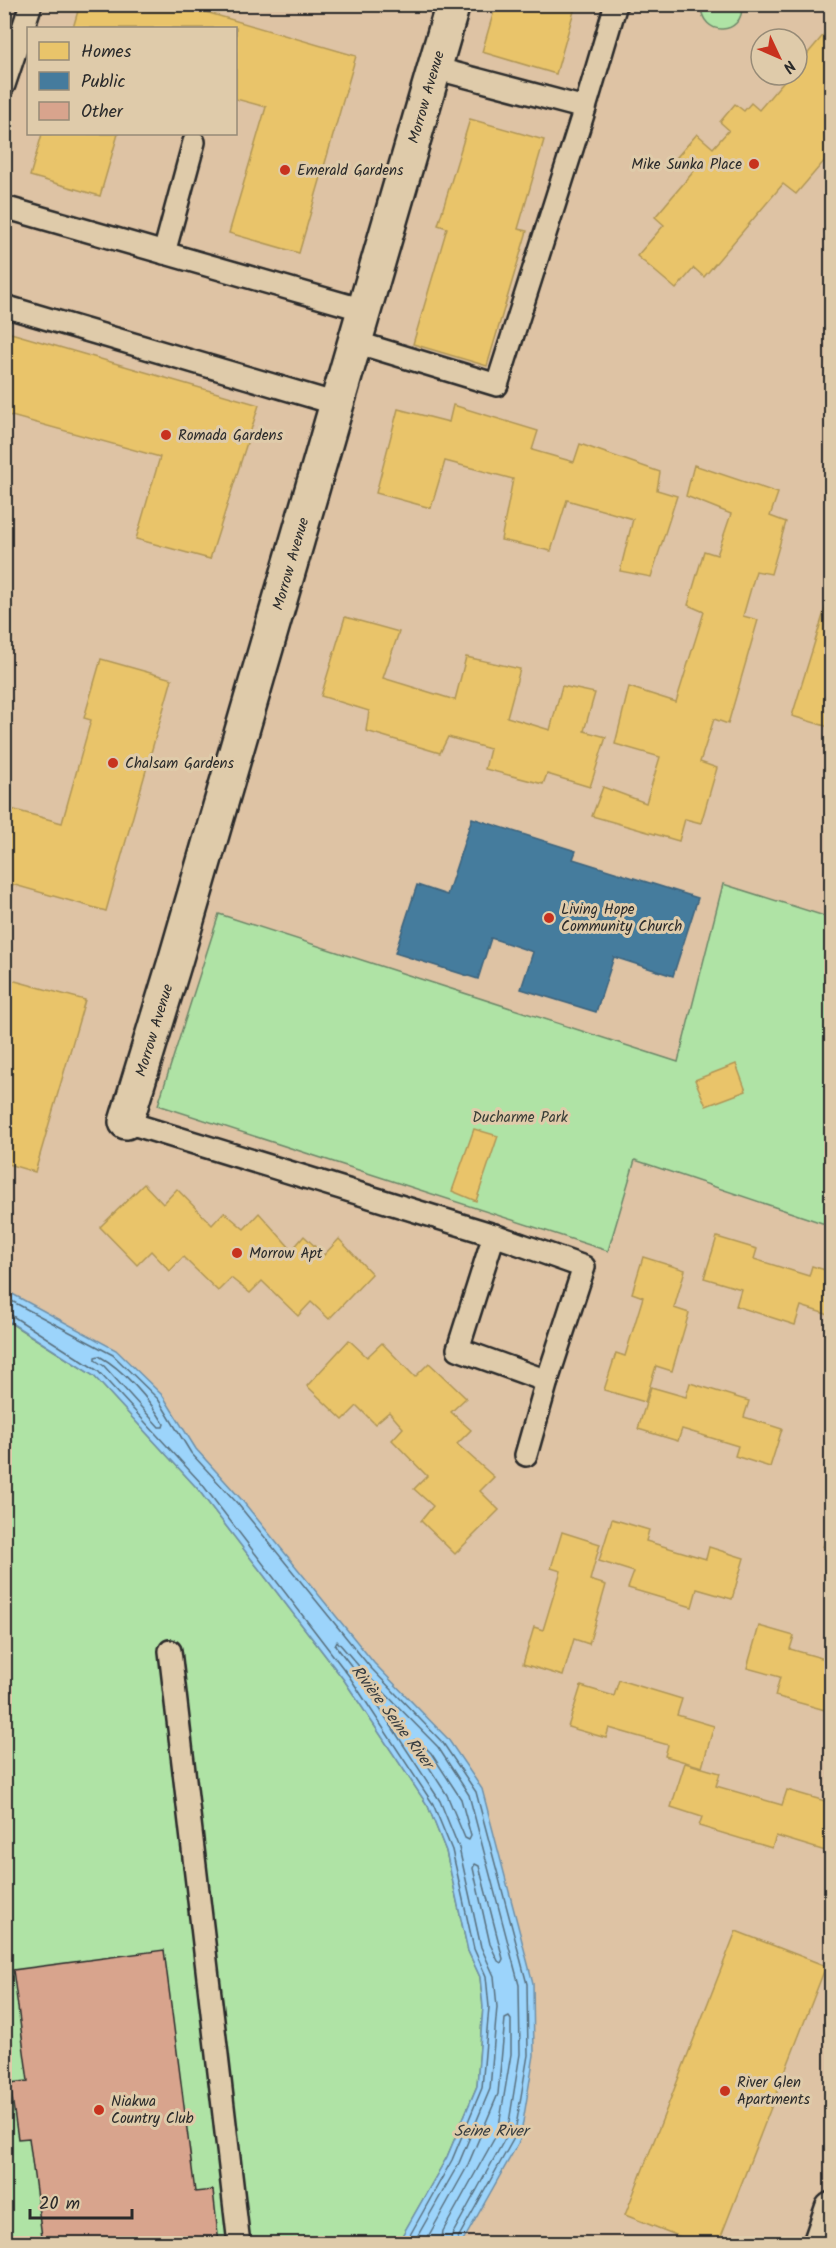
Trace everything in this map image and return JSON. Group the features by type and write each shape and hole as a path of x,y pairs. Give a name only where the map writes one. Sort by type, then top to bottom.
{"street":[{"name":"Morrow Avenue","path":"126,1122 176,958 453,4"}],"lane":[{"path":"4,85 31,4"},
{"path":"355,342 498,385 616,4"},
{"path":"434,68 585,108"},
{"path":"164,253 194,142"},
{"path":"4,207 364,310"},
{"path":"4,306 336,404"},
{"path":"126,1122 494,1235 584,1267 526,1455"},
{"path":"494,1235 458,1349 547,1381"},
{"path":"170,1651 239,2244"}],"green space":[{"path":"701,5 742,5 741,15 730,27 714,28 703,16"},
{"name":"Ducharme Park","path":"723,884 831,918 831,1226 635,1160 608,1251 158,1105 219,914 678,1062"},
{"name":"Niakwa Country Club","path":"4,1319 94,1376 197,1488 344,1680 428,1806 446,1851 468,1951 480,1977 483,2007 477,2086 447,2157 398,2243 5,2243"}],"water":[{"name":"Seine River","path":"5,1290 116,1350 163,1396 196,1449 241,1499 374,1663 448,1739 482,1789 533,1983 534,2055 520,2140 462,2243 398,2243 447,2157 477,2086 483,2007 480,1977 468,1951 446,1851 428,1806 344,1680 197,1488 94,1376 5,1319"}],"building: Homes":[{"name":"Emerald Gardens","path":"80,4 178,4 356,56 299,253 229,233 266,107 237,99 237,27 73,27"},
{"path":"496,4 576,4 556,74 482,52"},
{"name":"Mike Sunka Place","path":"832,25 832,152 796,194 783,184 704,277 694,268 676,289 637,256 664,225 655,217 694,171 677,157 697,134 713,148 729,130 720,122 735,104 744,111 751,103 759,110 779,87 809,87 809,52"},
{"path":"470,119 544,140 518,229 527,231 487,366 413,344 447,228 438,225"},
{"path":"42,135 118,135 100,196 30,176"},
{"name":"Romada Gardens","path":"4,331 259,405 210,559 136,539 160,457 4,414"},
{"path":"453,405 538,431 532,450 574,462 580,444 660,472 657,490 677,496 651,577 620,571 633,519 567,500 551,551 501,540 513,479 445,461 431,508 376,493 398,409 449,422"},
{"path":"694,465 778,493 770,516 786,522 771,574 756,571 743,616 758,620 728,724 714,719 700,762 717,768 701,823 685,819 679,841 592,816 603,787 646,803 660,757 615,744 629,687 676,702 704,612 688,605 704,551 717,555 731,514 686,496"},
{"path":"832,586 832,728 792,716"},
{"path":"345,617 399,632 383,678 455,700 466,657 520,669 507,717 550,730 562,686 595,693 584,731 606,737 590,787 547,774 543,784 485,769 490,749 448,737 440,753 366,731 369,711 321,696"},
{"name":"Chalsam Gardens","path":"101,659 172,679 106,911 4,882 4,807 62,823 91,720 84,718"},
{"path":"4,978 85,1000 35,1172 4,1163"},
{"path":"736,1064 746,1091 706,1106 695,1080"},
{"path":"474,1129 498,1136 476,1201 452,1191"},
{"name":"Morrow Apt","path":"144,1184 163,1204 177,1189 212,1225 224,1212 244,1229 259,1213 292,1250 304,1236 324,1255 339,1239 372,1274 329,1319 311,1302 298,1316 262,1281 250,1293 231,1278 218,1291 183,1257 170,1271 151,1251 137,1265 100,1227"},
{"path":"717,1237 757,1249 754,1259 809,1276 812,1266 832,1272 832,1316 801,1306 795,1325 736,1306 741,1289 704,1278"},
{"path":"643,1257 685,1270 674,1308 689,1313 672,1371 656,1366 645,1402 604,1390 616,1353 625,1356 643,1297 632,1293"},
{"path":"349,1340 367,1357 382,1343 415,1377 429,1363 466,1398 451,1412 471,1430 457,1444 494,1477 480,1491 499,1510 455,1554 421,1521 433,1506 414,1489 427,1476 392,1440 403,1428 389,1412 375,1424 357,1406 343,1420 307,1386"},
{"path":"690,1383 749,1401 744,1417 782,1429 770,1467 735,1456 738,1446 682,1429 678,1441 638,1429 651,1387 686,1397"},
{"path":"612,1519 649,1530 646,1541 706,1559 709,1547 744,1558 732,1599 697,1589 692,1607 628,1588 634,1572 599,1561"},
{"path":"832,1519 832,1549 823,1547"},
{"path":"562,1532 600,1544 590,1580 606,1585 589,1644 574,1639 563,1676 523,1664 534,1627 543,1630 561,1571 551,1568"},
{"path":"759,1626 794,1636 790,1649 832,1661 832,1712 775,1696 780,1677 747,1668"},
{"path":"619,1680 682,1699 677,1715 714,1726 702,1767 665,1756 668,1745 609,1728 606,1738 568,1727 581,1686 614,1696"},
{"path":"685,1763 720,1773 716,1786 782,1805 787,1790 832,1803 832,1853 776,1836 772,1848 699,1826 702,1817 671,1807"},
{"name":"River Glen Apartments","path":"736,1931 826,1966 718,2244 699,2244 625,2215"}],"building: Public":[{"name":"Living Hope Community Church","path":"472,818 576,851 573,859 698,898 673,976 614,957 596,1012 521,989 533,952 491,938 478,979 395,953 417,885 447,895"}],"building: Other":[{"name":"Niakwa Country Club","path":"164,1950 195,2192 213,2190 219,2244 43,2244 29,2138 18,2139 10,2083 28,2081 13,1970"}],"place":[{"name":"Mike Sunka Place","path":"754,164"},
{"name":"Emerald Gardens","path":"285,170"},
{"name":"Romada Gardens","path":"166,435"},
{"name":"Chalsam Gardens","path":"113,763"},
{"name":"Living Hope Community Church","path":"549,918"},
{"name":"Morrow Apt","path":"237,1253"},
{"name":"River Glen Apartments","path":"725,2091"},
{"name":"Niakwa Country Club","path":"99,2110"}],"water label":[{"name":"Rivière Seine River","path":"393,1716"}]}
